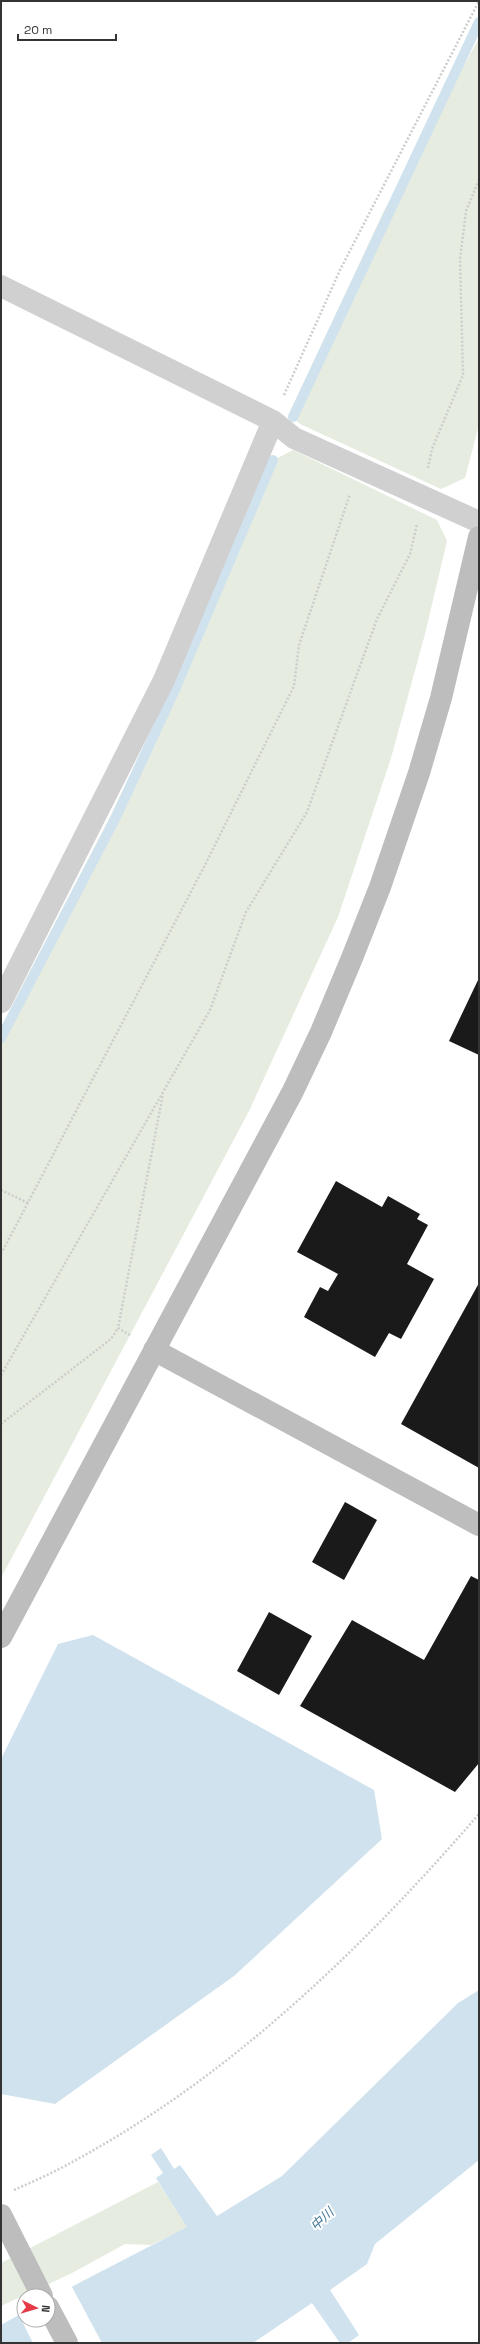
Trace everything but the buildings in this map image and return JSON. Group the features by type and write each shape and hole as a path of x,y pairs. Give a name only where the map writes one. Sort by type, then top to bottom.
{"street":[{"path":"1,286 273,421 294,438 479,522"},
{"path":"1,1002 164,680 273,421"},
{"path":"1,1637 145,1344 293,1091 321,1032 380,887 419,773 441,698 479,537"},
{"path":"145,1344 479,1525"},
{"path":"5,2223 38,2288"},
{"path":"56,2322 67,2343"}],"path":[{"path":"273,421 340,270 479,1"},
{"path":"1,1375 210,1010 246,912 307,812 377,619 410,554 432,449 463,375 460,259 466,211 479,180"},
{"path":"1,1254 205,865 294,686 299,645 359,467"},
{"path":"1,1424 111,1339 118,1328 164,1090"},
{"path":"1,1190 28,1203"},
{"path":"118,1328 145,1344"},
{"path":"8,2193 74,2161 156,2111 221,2065 301,1998 329,1971 447,1852 479,1814"}],"shaded area":[{"path":"479,38 479,425 465,478 441,489 300,424 289,414 383,213"},
{"path":"293,450 437,520 447,541 425,634 391,758 338,917 249,1111 1,1578 1,1027 110,817 168,695 270,462"},
{"path":"158,2182 188,2227 151,2245 125,2244 72,2273 40,2288 16,2288 16,2299 1,2306 1,2263"}],"water":[{"path":"93,1635 374,1790 382,1839 234,1976 55,2104 1,2094 1,1759 58,1644"},
{"name":"中川","path":"479,1990 479,2160 375,2244 367,2264 330,2290 359,2335 348,2343 340,2343 312,2303 253,2343 1,2343 1,2325 16,2317 16,2328 56,2328 56,2295 187,2227 156,2178 163,2173 151,2155 161,2148 174,2169 180,2165 217,2216 282,2176 458,2003"}],"pier":[{"path":"71,2285 102,2343 33,2343 26,2328 56,2328 56,2293"}],"waterway":[{"path":"293,417 479,22"},
{"path":"1,1038 116,817 173,694 273,460"}]}
